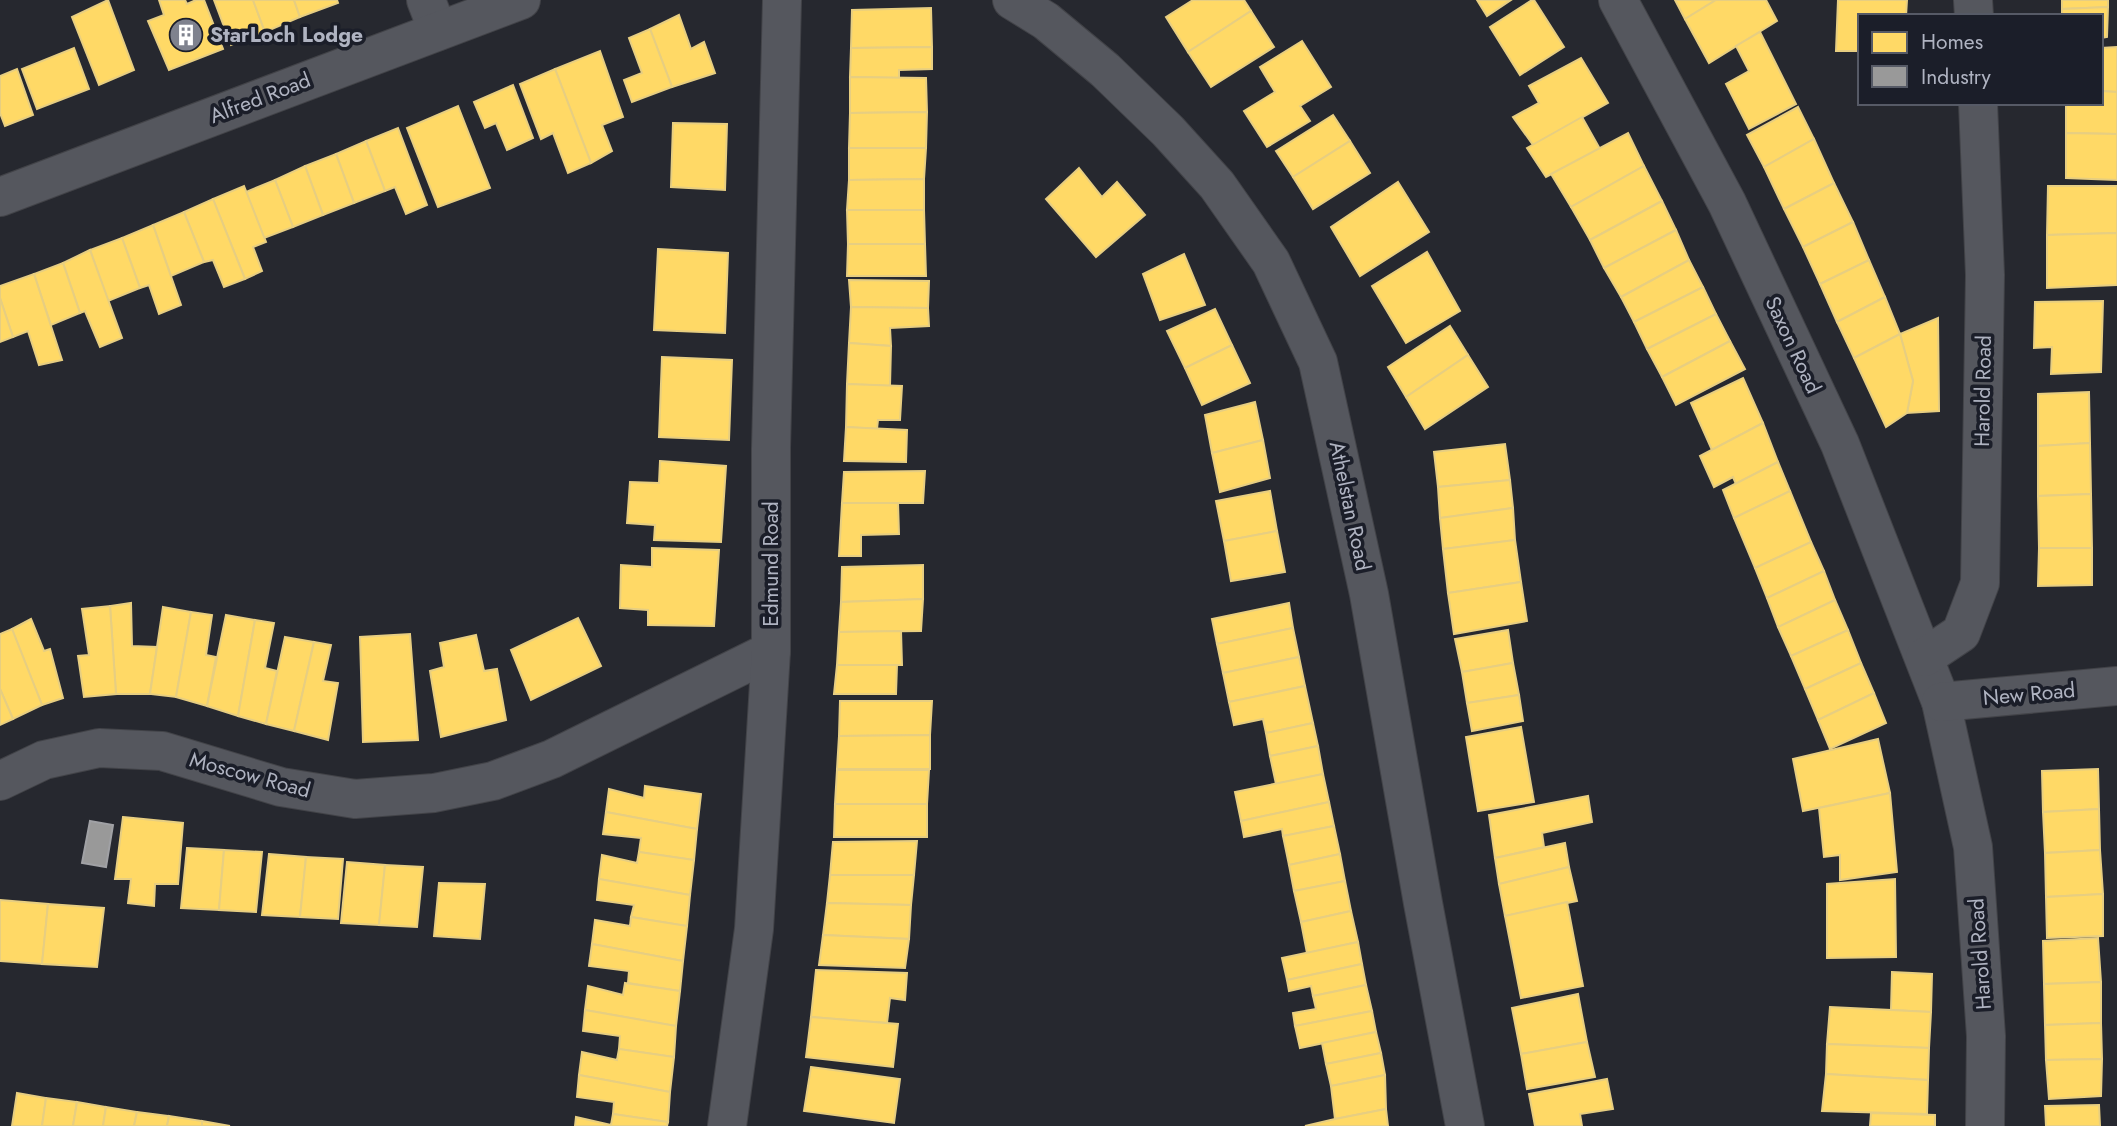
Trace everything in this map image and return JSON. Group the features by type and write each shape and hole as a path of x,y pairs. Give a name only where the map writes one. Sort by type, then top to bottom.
{"street":[{"name":"Alfred Road","path":"0,197 432,15 521,0"},
{"name":"Edmund Road","path":"727,1126 754,929 771,651 771,449 782,0"},
{"name":"Athelstan Road","path":"1012,0 1046,21 1105,69 1168,131 1217,185 1271,262 1318,362 1369,594 1465,1126"},
{"name":"Saxon Road","path":"1618,0 1727,203 1840,444 1941,702"},
{"name":"Harold Road","path":"1925,657 1961,633 1980,583 1985,275 1978,105"},
{"name":"Moscow Road","path":"0,781 44,760 99,748 162,751 281,787 355,799 434,793 493,781 552,759 771,651"},
{"name":"New Road","path":"1941,702 2117,686"},
{"name":"Harold Road","path":"1941,702 1973,847 1986,1036 1985,1126"}],"building: Homes":[{"path":"108,0 134,70 99,85 72,17"},
{"name":"StarLoch Lodge","path":"159,0 185,0 187,4 204,0 223,49 169,70 148,21 164,15"},
{"path":"214,0 253,0 265,32 231,45"},
{"path":"253,0 294,0 300,17 265,32"},
{"path":"294,0 337,0 338,3 300,17"},
{"path":"1193,0 1244,0 1251,11 1188,52 1166,17"},
{"path":"1477,0 1511,0 1487,16"},
{"path":"1532,0 1564,47 1520,75 1490,27"},
{"path":"1675,0 1716,0 1685,19"},
{"path":"1716,0 1766,0 1777,21 1709,63 1685,19"},
{"path":"1838,0 1907,0 1906,14 1858,14 1858,51 1836,51"},
{"path":"2062,0 2108,0 2108,7 2062,9"},
{"path":"2108,7 2107,37 2103,38 2103,14 2062,14 2062,9"},
{"path":"931,8 932,47 851,48 852,10"},
{"path":"1251,11 1274,47 1211,87 1188,52"},
{"path":"679,15 691,49 704,42 715,73 672,87 650,29"},
{"path":"650,29 672,87 632,102 624,80 642,73 629,38"},
{"path":"1760,32 1796,104 1749,129 1726,84 1749,71 1736,46"},
{"path":"1302,41 1331,87 1300,106 1310,121 1267,147 1244,111 1275,92 1260,67"},
{"path":"932,47 932,69 899,70 899,78 850,77 851,48"},
{"path":"2117,47 2117,92 2103,91 2103,48"},
{"path":"74,48 89,89 37,109 22,69"},
{"path":"600,51 623,117 602,125 612,151 591,163 555,69"},
{"path":"1581,58 1608,103 1533,145 1513,117 1539,103 1529,86"},
{"path":"17,69 33,115 5,126 0,113 0,76"},
{"path":"555,69 591,163 568,173 553,133 541,139 520,84"},
{"path":"850,77 926,78 927,112 850,113"},
{"path":"513,85 533,138 507,150 496,123 485,128 474,102"},
{"path":"2103,91 2117,92 2117,134 2066,133 2066,105 2103,105"},
{"path":"458,106 490,188 438,207 407,128"},
{"path":"1798,107 1814,139 1764,167 1747,135"},
{"path":"927,112 926,148 849,148 850,113"},
{"path":"1333,115 1350,141 1293,177 1276,151"},
{"path":"1582,117 1600,149 1546,177 1527,148"},
{"path":"673,123 727,124 725,190 671,187"},
{"path":"398,128 427,205 406,214 395,187 385,191 366,141"},
{"path":"1628,133 1644,166 1571,207 1551,174"},
{"path":"2066,133 2117,134 2117,180 2066,178"},
{"path":"1814,139 1834,183 1784,209 1764,167"},
{"path":"366,141 385,191 354,203 336,154"},
{"path":"1350,141 1370,173 1313,209 1293,177"},
{"path":"849,148 926,148 924,179 849,180"},
{"path":"336,154 354,203 323,215 305,166"},
{"path":"305,166 323,215 293,227 275,180"},
{"path":"1644,166 1662,201 1590,240 1571,207"},
{"path":"1079,168 1102,197 1117,182 1145,215 1096,257 1046,199"},
{"path":"924,179 924,210 847,210 849,180"},
{"path":"275,180 293,227 264,238 246,192"},
{"path":"1398,182 1429,232 1360,276 1331,227"},
{"path":"1834,183 1853,222 1803,247 1784,209"},
{"path":"244,186 266,242 253,247 262,271 245,279 213,199"},
{"path":"2048,186 2117,186 2117,233 2047,235"},
{"path":"213,199 245,279 224,287 213,260 204,262 184,212"},
{"path":"1662,201 1676,230 1604,268 1590,240"},
{"path":"847,210 924,210 925,244 848,244"},
{"path":"184,212 204,262 171,276 153,225"},
{"path":"1853,222 1869,260 1820,284 1803,247"},
{"path":"153,225 181,305 159,314 149,285 140,288 122,238"},
{"path":"1676,230 1689,260 1621,297 1604,268"},
{"path":"2117,233 2117,285 2047,288 2047,235"},
{"path":"122,238 140,288 108,301 90,250"},
{"path":"848,244 925,244 926,276 847,276"},
{"path":"658,249 728,253 725,333 654,330"},
{"path":"90,250 122,338 100,347 85,311 80,313 63,263"},
{"path":"1427,252 1460,311 1406,343 1372,286"},
{"path":"1184,254 1205,305 1160,320 1143,274"},
{"path":"1689,260 1703,287 1634,322 1621,297"},
{"path":"1869,260 1885,297 1837,322 1820,284"},
{"path":"63,263 80,313 51,325 34,274"},
{"path":"34,274 62,360 39,365 28,331 13,337 0,298 0,286"},
{"path":"849,280 929,281 928,308 851,307"},
{"path":"1703,287 1716,314 1647,349 1634,322"},
{"path":"1885,297 1900,334 1854,358 1837,322"},
{"path":"0,298 13,337 0,342"},
{"path":"2103,301 2101,372 2051,374 2052,347 2034,348 2035,302"},
{"path":"851,307 928,308 929,326 890,328 891,346 849,343"},
{"path":"1215,309 1232,345 1185,368 1167,331"},
{"path":"1716,314 1730,341 1662,377 1647,349"},
{"path":"1938,318 1939,411 1907,413 1913,381 1900,334"},
{"path":"1450,326 1468,355 1406,397 1388,367"},
{"path":"1900,334 1913,381 1907,413 1886,427 1854,358"},
{"path":"1730,341 1745,369 1676,405 1662,377"},
{"path":"849,343 891,346 890,386 847,384"},
{"path":"1232,345 1250,383 1202,405 1185,368"},
{"path":"1468,355 1488,387 1425,429 1406,397"},
{"path":"662,357 732,360 729,440 659,437"},
{"path":"1743,378 1763,423 1712,450 1691,403"},
{"path":"847,384 902,386 900,420 878,420 877,429 846,427"},
{"path":"2089,392 2090,443 2038,446 2038,394"},
{"path":"1255,402 1263,440 1212,453 1205,415"},
{"path":"1763,423 1778,462 1736,484 1733,477 1714,487 1700,456"},
{"path":"846,427 907,430 906,462 844,461"},
{"path":"1263,440 1270,478 1220,492 1212,453"},
{"path":"2090,443 2091,494 2038,496 2038,446"},
{"path":"1505,444 1510,480 1438,487 1434,452"},
{"path":"660,461 726,466 721,542 654,540 655,525 627,523 630,482 659,483"},
{"path":"1778,462 1790,491 1734,518 1723,490"},
{"path":"925,471 923,503 842,503 844,472"},
{"path":"1510,480 1513,508 1440,518 1438,487"},
{"path":"1270,491 1277,531 1224,541 1216,501"},
{"path":"1790,491 1811,542 1755,568 1734,518"},
{"path":"2091,494 2092,548 2039,548 2038,496"},
{"path":"842,503 898,503 899,534 861,535 861,556 839,556"},
{"path":"1513,508 1515,540 1443,549 1440,518"},
{"path":"1277,531 1285,572 1231,581 1224,541"},
{"path":"1515,540 1521,582 1448,593 1443,549"},
{"path":"1811,542 1824,571 1767,598 1755,568"},
{"path":"652,548 719,550 714,626 648,625 648,610 620,608 621,565 652,567"},
{"path":"2039,548 2092,548 2092,585 2038,586"},
{"path":"923,565 923,599 841,602 842,567"},
{"path":"1824,571 1835,600 1778,627 1767,598"},
{"path":"1521,582 1527,621 1454,634 1448,593"},
{"path":"923,599 921,631 839,632 841,602"},
{"path":"1835,600 1848,630 1791,656 1778,627"},
{"path":"131,603 132,646 157,647 150,694 116,694 110,606"},
{"path":"1289,603 1293,628 1217,644 1212,619"},
{"path":"110,606 116,694 84,697 78,656 89,655 82,609"},
{"path":"163,607 191,612 176,697 150,694"},
{"path":"191,612 212,615 206,655 216,657 207,706 176,697"},
{"path":"226,615 255,620 238,716 207,706"},
{"path":"578,618 601,666 531,700 511,650"},
{"path":"31,619 44,651 50,649 63,698 42,705 12,629"},
{"path":"255,620 274,623 265,668 277,671 266,724 238,716"},
{"path":"1293,628 1299,657 1223,673 1217,644"},
{"path":"12,629 42,705 13,719 0,689 0,634"},
{"path":"1508,630 1513,663 1462,672 1455,639"},
{"path":"1848,630 1861,663 1805,689 1791,656"},
{"path":"901,631 902,665 837,665 839,632"},
{"path":"410,634 418,740 363,742 360,637"},
{"path":"476,635 484,671 497,669 506,720 441,737 430,671 444,667 440,643"},
{"path":"285,637 314,642 294,731 266,724"},
{"path":"314,642 331,645 323,681 338,683 328,740 294,731"},
{"path":"1299,657 1305,686 1229,702 1223,673"},
{"path":"1513,663 1519,695 1467,703 1462,672"},
{"path":"1861,663 1874,693 1818,720 1805,689"},
{"path":"837,665 897,665 896,694 834,694"},
{"path":"1305,686 1313,723 1266,733 1263,719 1234,725 1229,702"},
{"path":"0,689 13,719 0,725"},
{"path":"1874,693 1886,723 1830,749 1818,720"},
{"path":"1519,695 1523,721 1472,731 1467,703"},
{"path":"840,701 932,701 930,735 839,736"},
{"path":"1313,723 1318,746 1270,756 1266,733"},
{"path":"1521,727 1534,802 1478,811 1466,737"},
{"path":"930,735 930,769 837,769 839,736"},
{"path":"1878,739 1890,793 1803,811 1793,759"},
{"path":"1318,746 1323,774 1276,784 1270,756"},
{"path":"2098,769 2099,809 2043,812 2042,771"},
{"path":"837,770 929,770 927,804 835,804"},
{"path":"1323,774 1329,802 1241,821 1235,792"},
{"path":"645,786 701,794 697,829 606,812 609,789 644,798"},
{"path":"1890,793 1897,872 1840,880 1840,855 1824,857 1819,808"},
{"path":"1588,796 1592,822 1542,833 1544,847 1495,858 1489,815"},
{"path":"1329,802 1334,826 1283,836 1282,829 1244,837 1241,821"},
{"path":"835,804 927,804 927,837 834,837"},
{"path":"2099,809 2100,850 2045,853 2043,812"},
{"path":"606,812 697,829 694,860 639,852 641,838 603,834"},
{"path":"123,817 183,823 178,884 155,884 154,906 128,903 131,879 115,879"},
{"path":"1334,826 1340,854 1289,865 1283,836"},
{"path":"917,841 914,875 830,875 833,842"},
{"path":"1565,843 1569,867 1499,884 1495,858"},
{"path":"187,848 224,850 219,910 181,908"},
{"path":"224,850 262,852 256,912 219,910"},
{"path":"2100,850 2103,894 2046,897 2045,853"},
{"path":"639,852 694,860 690,895 599,879 602,855 637,863"},
{"path":"269,854 306,857 300,917 262,915"},
{"path":"1340,854 1345,881 1294,891 1289,865"},
{"path":"306,857 343,859 338,919 300,917"},
{"path":"347,862 385,865 379,925 341,923"},
{"path":"385,865 423,867 417,927 379,925"},
{"path":"1569,867 1577,901 1505,916 1499,884"},
{"path":"830,875 914,875 911,905 827,903"},
{"path":"599,879 690,895 687,926 631,917 634,905 597,900"},
{"path":"1895,879 1896,957 1827,958 1827,884"},
{"path":"1345,881 1351,911 1301,922 1294,891"},
{"path":"439,883 485,884 480,939 434,936"},
{"path":"2103,894 2103,936 2047,938 2046,897"},
{"path":"0,900 48,904 42,964 0,961"},
{"path":"1567,902 1583,986 1521,998 1505,916"},
{"path":"827,903 911,905 909,939 823,935"},
{"path":"48,904 104,908 97,967 42,964"},
{"path":"1351,911 1358,942 1307,953 1301,922"},
{"path":"631,917 687,926 683,961 592,944 595,920 630,926"},
{"path":"823,935 909,939 905,968 819,965"},
{"path":"2098,938 2101,982 2044,984 2043,941"},
{"path":"1358,942 1362,964 1287,980 1282,958"},
{"path":"592,944 683,961 680,991 628,983 629,971 589,966"},
{"path":"1362,964 1366,985 1313,996 1311,986 1289,991 1287,980"},
{"path":"816,970 907,973 905,1000 890,998 887,1023 811,1017"},
{"path":"1892,972 1932,974 1931,1012 1891,1010"},
{"path":"2101,982 2101,1023 2045,1025 2044,984"},
{"path":"625,983 680,991 676,1026 585,1010 588,986 623,995"},
{"path":"1366,985 1372,1011 1295,1026 1293,1013 1316,1009 1313,996"},
{"path":"1578,994 1587,1042 1521,1054 1512,1008"},
{"path":"1830,1007 1931,1012 1929,1048 1827,1044"},
{"path":"585,1010 676,1026 674,1057 619,1049 620,1036 583,1031"},
{"path":"1372,1011 1376,1032 1300,1048 1295,1026"},
{"path":"811,1017 898,1024 893,1067 806,1057"},
{"path":"2101,1023 2102,1059 2046,1060 2045,1025"},
{"path":"1376,1032 1381,1053 1326,1064 1322,1043"},
{"path":"1587,1042 1595,1077 1527,1089 1521,1054"},
{"path":"1827,1044 1929,1048 1928,1080 1826,1074"},
{"path":"619,1049 674,1057 670,1092 579,1075 582,1052 617,1060"},
{"path":"1381,1053 1385,1075 1331,1086 1326,1064"},
{"path":"2102,1059 2101,1096 2049,1099 2046,1060"},
{"path":"811,1067 900,1079 894,1123 804,1111"},
{"path":"1826,1074 1928,1080 1927,1114 1822,1111"},
{"path":"579,1075 670,1092 668,1122 613,1114 614,1102 577,1097"},
{"path":"1385,1075 1386,1109 1335,1119 1331,1086"},
{"path":"1607,1079 1613,1109 1580,1114 1582,1126 1535,1126 1529,1094"},
{"path":"17,1093 46,1098 42,1126 12,1126"},
{"path":"46,1098 77,1102 73,1126 42,1126"},
{"path":"77,1102 106,1107 103,1126 73,1126"},
{"path":"2099,1105 2100,1126 2046,1126 2045,1106"},
{"path":"106,1107 137,1112 134,1126 103,1126"},
{"path":"1386,1109 1388,1126 1305,1126 1335,1119"},
{"path":"137,1112 169,1116 167,1126 134,1126"},
{"path":"1871,1113 1935,1115 1935,1126 1870,1126"},
{"path":"613,1114 668,1122 667,1126 575,1126 576,1117 611,1125"},
{"path":"169,1116 202,1121 202,1126 167,1126"},
{"path":"202,1121 230,1126 202,1126"}],"building: Industry":[{"path":"90,821 113,825 106,867 82,863"}],"place":[{"name":"StarLoch Lodge","path":"186,35"}]}
